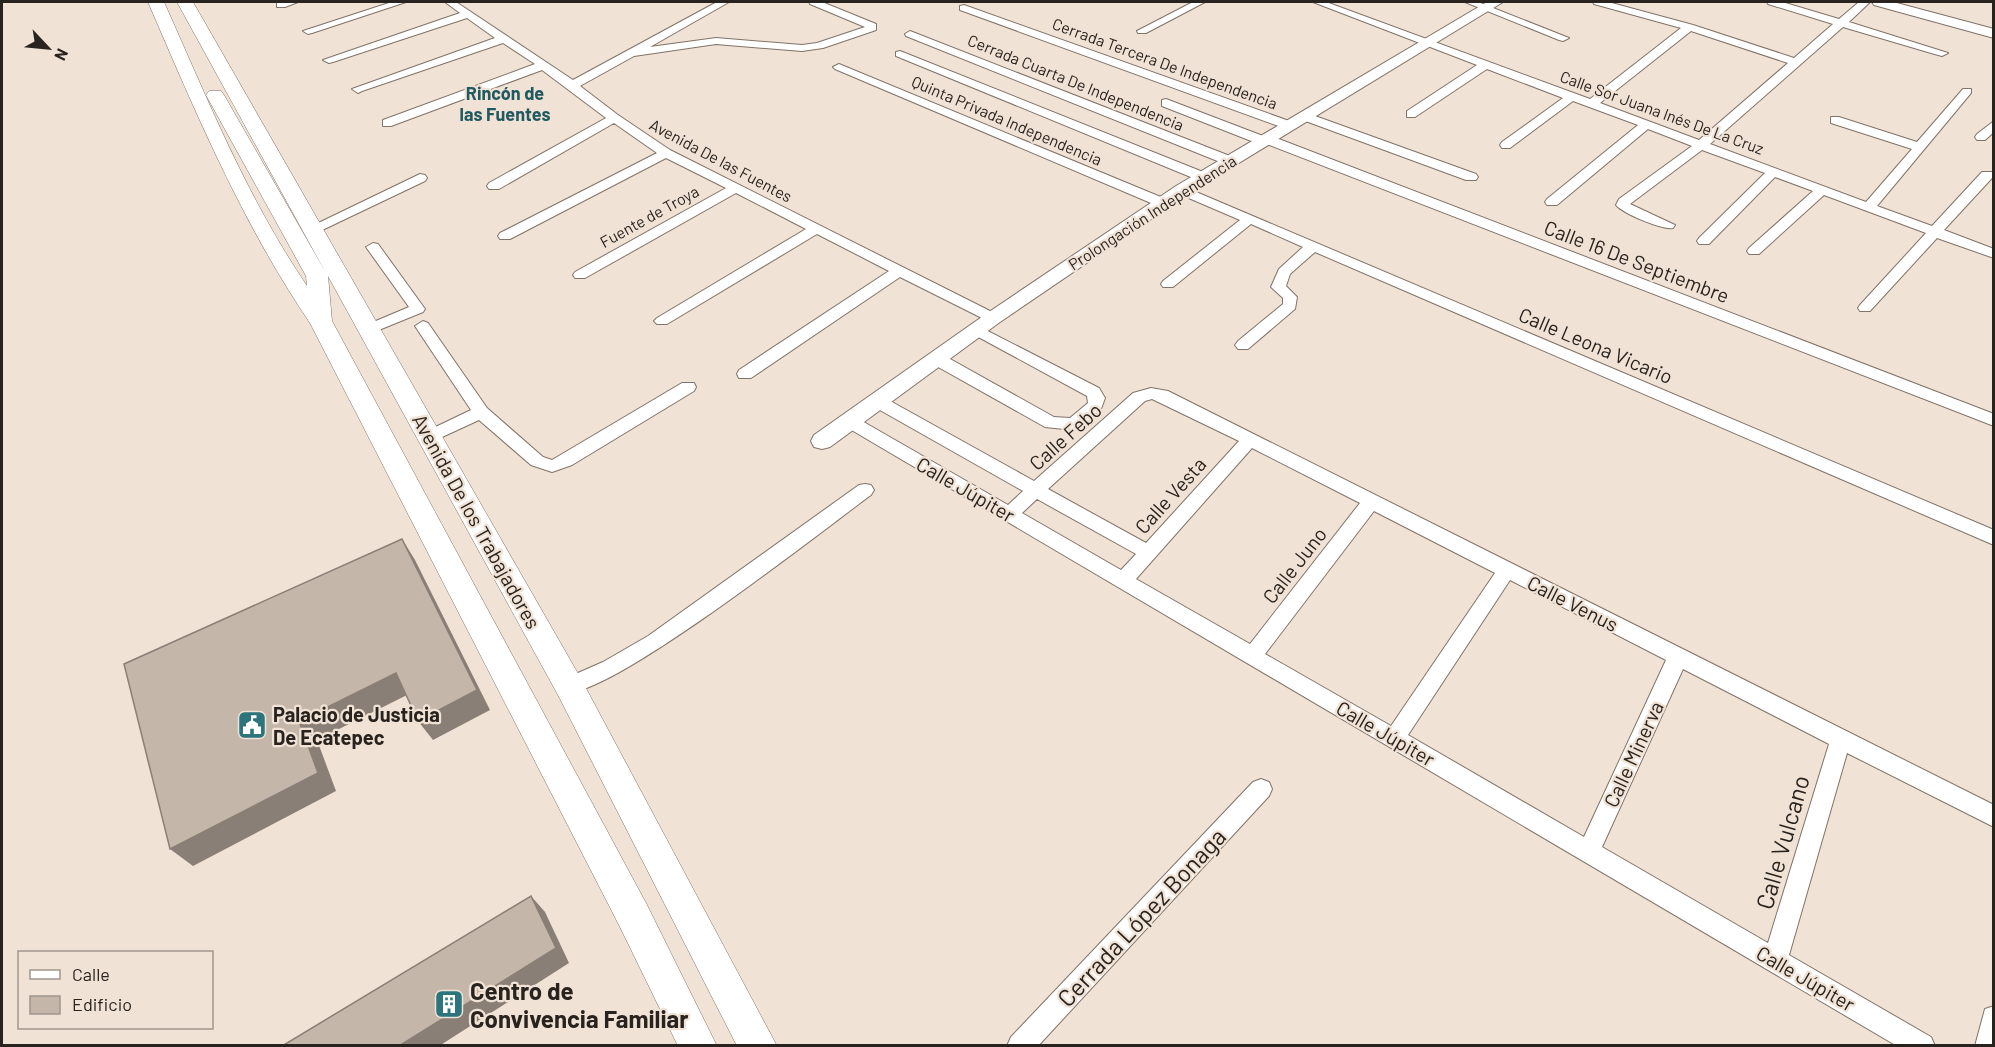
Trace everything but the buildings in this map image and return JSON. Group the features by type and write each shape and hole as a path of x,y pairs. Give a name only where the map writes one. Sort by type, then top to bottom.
{"main road":[{"path":"156,2 248,206 292,283 321,322 633,915 698,1046"},
{"path":"165,2 317,276 321,322"},
{"path":"173,2 211,66 242,104"},
{"name":"Avenida De los Trabajadores","path":"185,2 569,686 758,1046"}],"street":[{"path":"281,5 293,2"},
{"path":"308,31 401,2"},
{"name":"Avenida De las Fuentes","path":"450,2 544,65 614,118 666,153 993,318"},
{"path":"572,85 724,2"},
{"path":"630,53 716,41 802,48 819,46 872,28 872,26 814,2"},
{"path":"1142,32 1200,2"},
{"name":"Calle Sor Juana Inés De La Cruz","path":"1318,2 1994,254"},
{"path":"1598,2 1689,27 1796,62"},
{"path":"1772,2 1942,53"},
{"path":"1668,225 1627,208 1623,205 1624,202 1702,144 1865,2"},
{"path":"1879,2 1994,34"},
{"path":"1484,4 1563,38"},
{"name":"Prolongación Independencia","path":"822,441 993,318 1182,190 1429,43 1484,4"},
{"name":"Cerrada Tercera De Independencia","path":"964,8 1288,125"},
{"path":"329,60 469,14"},
{"path":"1592,103 1689,27"},
{"name":"Cerrada Cuarta De Independencia","path":"910,34 1230,161"},
{"path":"358,89 505,38"},
{"path":"900,54 1203,177"},
{"path":"1411,114 1486,64"},
{"path":"387,123 544,65"},
{"name":"Quinta Privada Independencia","path":"839,67 1163,203"},
{"path":"1869,207 1967,90"},
{"path":"1506,145 1573,96"},
{"name":"Calle 16 De Septiembre","path":"1166,104 1994,420"},
{"path":"1304,116 1471,177"},
{"path":"494,186 614,118"},
{"path":"1835,120 1920,147"},
{"path":"1552,202 1647,124"},
{"path":"1981,137 1993,126"},
{"path":"505,236 666,153"},
{"path":"1704,241 1774,171"},
{"path":"1865,308 1987,175"},
{"path":"313,229 420,178"},
{"name":"Fuente de Troya","path":"580,275 736,188"},
{"path":"1754,251 1823,189"},
{"name":"Calle Leona Vicario","path":"1182,190 1994,537"},
{"path":"1168,284 1249,219"},
{"path":"662,321 816,229"},
{"path":"1243,345 1290,306 1290,297 1278,287 1284,272 1313,246"},
{"path":"369,329 418,309 373,247"},
{"path":"745,374 899,271"},
{"path":"423,326 481,412 537,461 552,466 566,461 688,387"},
{"path":"937,359 1051,423 1074,424 1095,405 1097,398 1093,392 976,330"},
{"name":"Calle Venus","path":"1151,393 1162,395 1994,817"},
{"name":"Calle Febo","path":"1009,514 1139,397 1151,393"},
{"path":"877,401 1149,552"},
{"path":"429,437 481,412"},
{"name":"Calle Júpiter","path":"849,421 1922,1046"},
{"name":"Calle Vesta","path":"1123,580 1250,440"},
{"path":"569,686 610,669 655,642 865,490"},
{"name":"Calle Juno","path":"1252,656 1372,501"},
{"path":"1394,738 1507,570"},
{"name":"Calle Minerva","path":"1588,852 1678,657"},
{"name":"Calle Vulcano","path":"1775,961 1841,739"},
{"name":"Cerrada López Bonaga","path":"1020,1046 1261,789"},
{"path":"1988,1046 1994,1018"}],"place":[{"name":"Palacio de Justicia De Ecatepec","path":"252,725"},
{"name":"Centro de Convivencia Familiar","path":"449,1004"}],"district":[{"name":"Rincón de las Fuentes","path":"505,103"}]}
